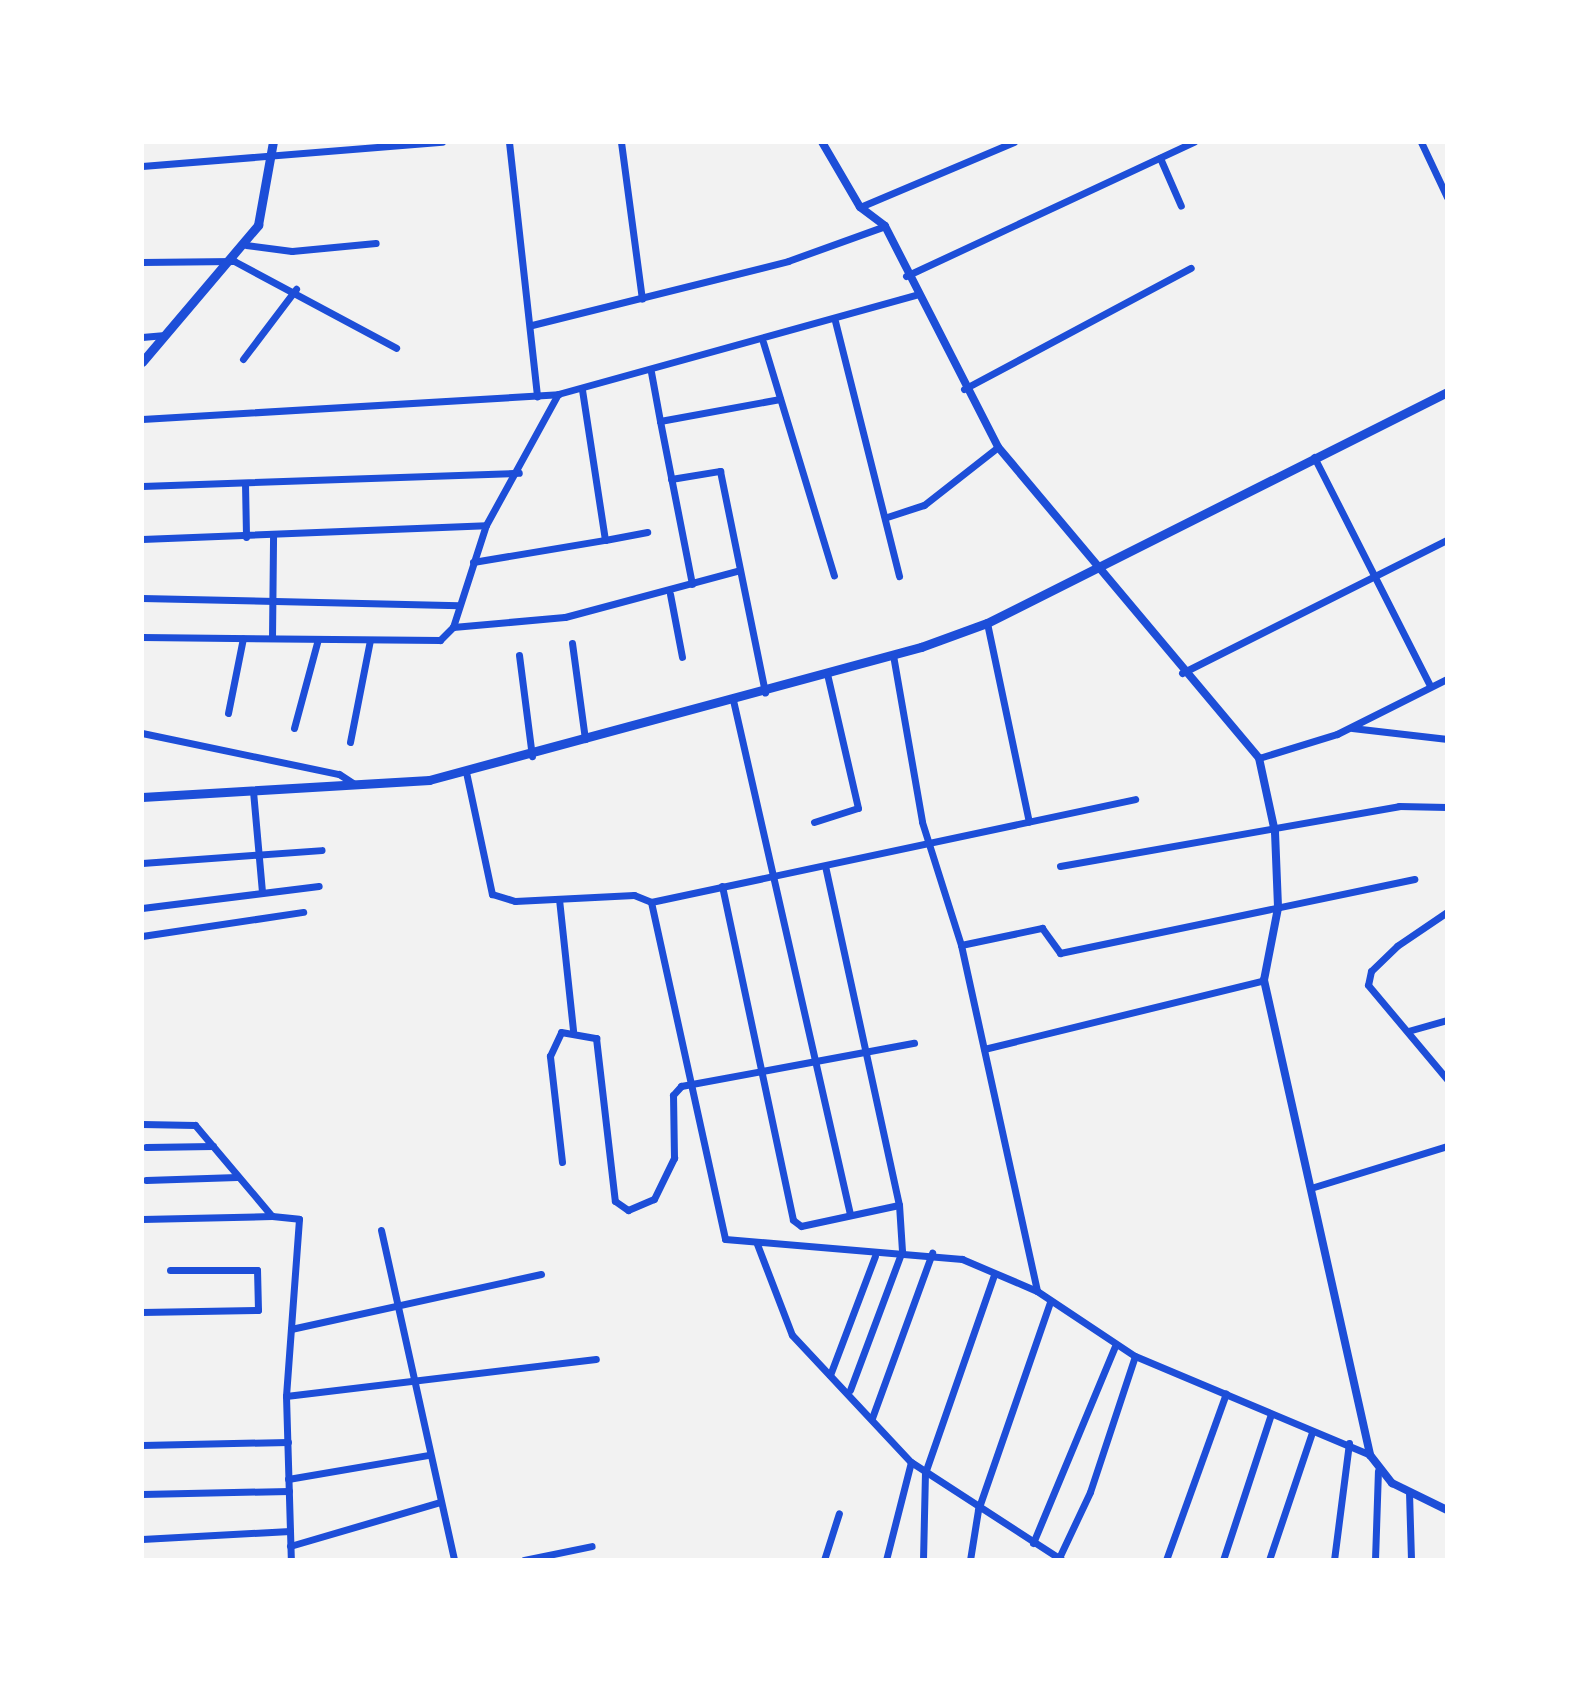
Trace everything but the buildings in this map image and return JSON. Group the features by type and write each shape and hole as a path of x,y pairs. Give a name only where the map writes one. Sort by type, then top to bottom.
{"main road":[{"path":"142,362 246,245 267,201 273,142"},
{"path":"142,797 357,786 466,772 893,655 987,623 1447,392"}],"street":[{"path":"142,166 273,160 442,142"},
{"path":"509,142 532,325 537,396"},
{"path":"621,142 642,299"},
{"path":"822,142 860,207 885,226 906,276 918,294 964,389 998,447 1182,673 1259,758 1275,832 1278,908 1264,980 1314,1187 1370,1455 1378,1471 1375,1560"},
{"path":"860,207 1014,142"},
{"path":"906,276 1194,142"},
{"path":"1421,142 1447,197"},
{"path":"1160,158 1181,206"},
{"path":"532,325 642,299 885,226"},
{"path":"246,245 292,251 376,243"},
{"path":"142,262 234,261 296,289 396,348"},
{"path":"964,389 1191,268"},
{"path":"243,359 296,289"},
{"path":"142,419 558,394 763,342 918,294"},
{"path":"835,321 887,517 899,576"},
{"path":"142,337 165,335"},
{"path":"763,342 834,575"},
{"path":"651,372 692,584"},
{"path":"582,390 605,540"},
{"path":"142,637 440,640 453,627 486,525 519,473 558,394"},
{"path":"660,421 780,399"},
{"path":"887,517 924,505 998,447"},
{"path":"1314,457 1430,686"},
{"path":"671,479 720,471 765,692"},
{"path":"142,486 519,473"},
{"path":"245,483 246,537"},
{"path":"142,539 486,525"},
{"path":"473,562 647,532"},
{"path":"272,638 273,536"},
{"path":"1182,673 1447,540"},
{"path":"453,627 565,617 670,594 740,570"},
{"path":"670,594 682,657"},
{"path":"142,598 273,598 459,605"},
{"path":"987,623 1029,822"},
{"path":"228,713 243,638"},
{"path":"294,728 318,639"},
{"path":"350,742 370,640"},
{"path":"572,643 585,740"},
{"path":"519,655 532,756"},
{"path":"893,655 930,845 961,945 1037,1291"},
{"path":"814,822 858,808 827,674"},
{"path":"1259,758 1352,728 1447,679"},
{"path":"733,700 812,1062 850,1214"},
{"path":"1352,728 1447,739"},
{"path":"142,733 339,774 357,786"},
{"path":"466,772 486,887 499,899 634,895 651,902 1135,799"},
{"path":"253,791 262,891"},
{"path":"1060,866 1275,832 1399,806 1447,807"},
{"path":"142,863 322,850"},
{"path":"825,866 899,1205 902,1251 850,1390"},
{"path":"961,945 1042,928 1060,953 1414,879"},
{"path":"142,908 319,886"},
{"path":"722,886 797,1225 899,1205"},
{"path":"559,899 573,1030"},
{"path":"651,902 719,1230 733,1244 851,1248 875,1256 902,1251 932,1253 1037,1291 1115,1346 1135,1356 1312,1432 1349,1443 1370,1455"},
{"path":"142,936 303,912"},
{"path":"1447,912 1369,977 1370,992 1408,1031 1447,1079"},
{"path":"984,1049 1264,980"},
{"path":"1408,1031 1447,1020"},
{"path":"562,1162 550,1046 573,1030 591,1033 598,1044 620,1209 654,1199 677,1148 673,1095 689,1085 914,1043"},
{"path":"142,1124 195,1125 272,1216"},
{"path":"146,1147 213,1146"},
{"path":"1314,1187 1447,1146"},
{"path":"146,1180 237,1177"},
{"path":"142,1219 272,1216 299,1219 286,1396 291,1560"},
{"path":"381,1230 417,1380 429,1455 454,1560"},
{"path":"757,1244 792,1335 830,1375 850,1390 911,1462 978,1510 1059,1559 1090,1492 1135,1356"},
{"path":"872,1418 932,1253"},
{"path":"830,1375 875,1256"},
{"path":"142,1312 258,1310 257,1270 170,1270"},
{"path":"291,1329 541,1274"},
{"path":"923,1560 925,1473 994,1275"},
{"path":"970,1560 978,1510 1050,1302"},
{"path":"1033,1543 1115,1346"},
{"path":"286,1396 596,1359"},
{"path":"1166,1560 1226,1393"},
{"path":"1223,1560 1271,1414"},
{"path":"1269,1560 1312,1432"},
{"path":"142,1445 288,1442"},
{"path":"1334,1560 1349,1443"},
{"path":"288,1479 429,1455"},
{"path":"886,1560 911,1462"},
{"path":"1378,1471 1409,1492 1446,1510 1447,1520"},
{"path":"142,1494 289,1491"},
{"path":"1409,1492 1411,1560"},
{"path":"290,1546 440,1502"},
{"path":"824,1560 839,1513"},
{"path":"142,1539 290,1531"},
{"path":"524,1560 592,1546"}]}
